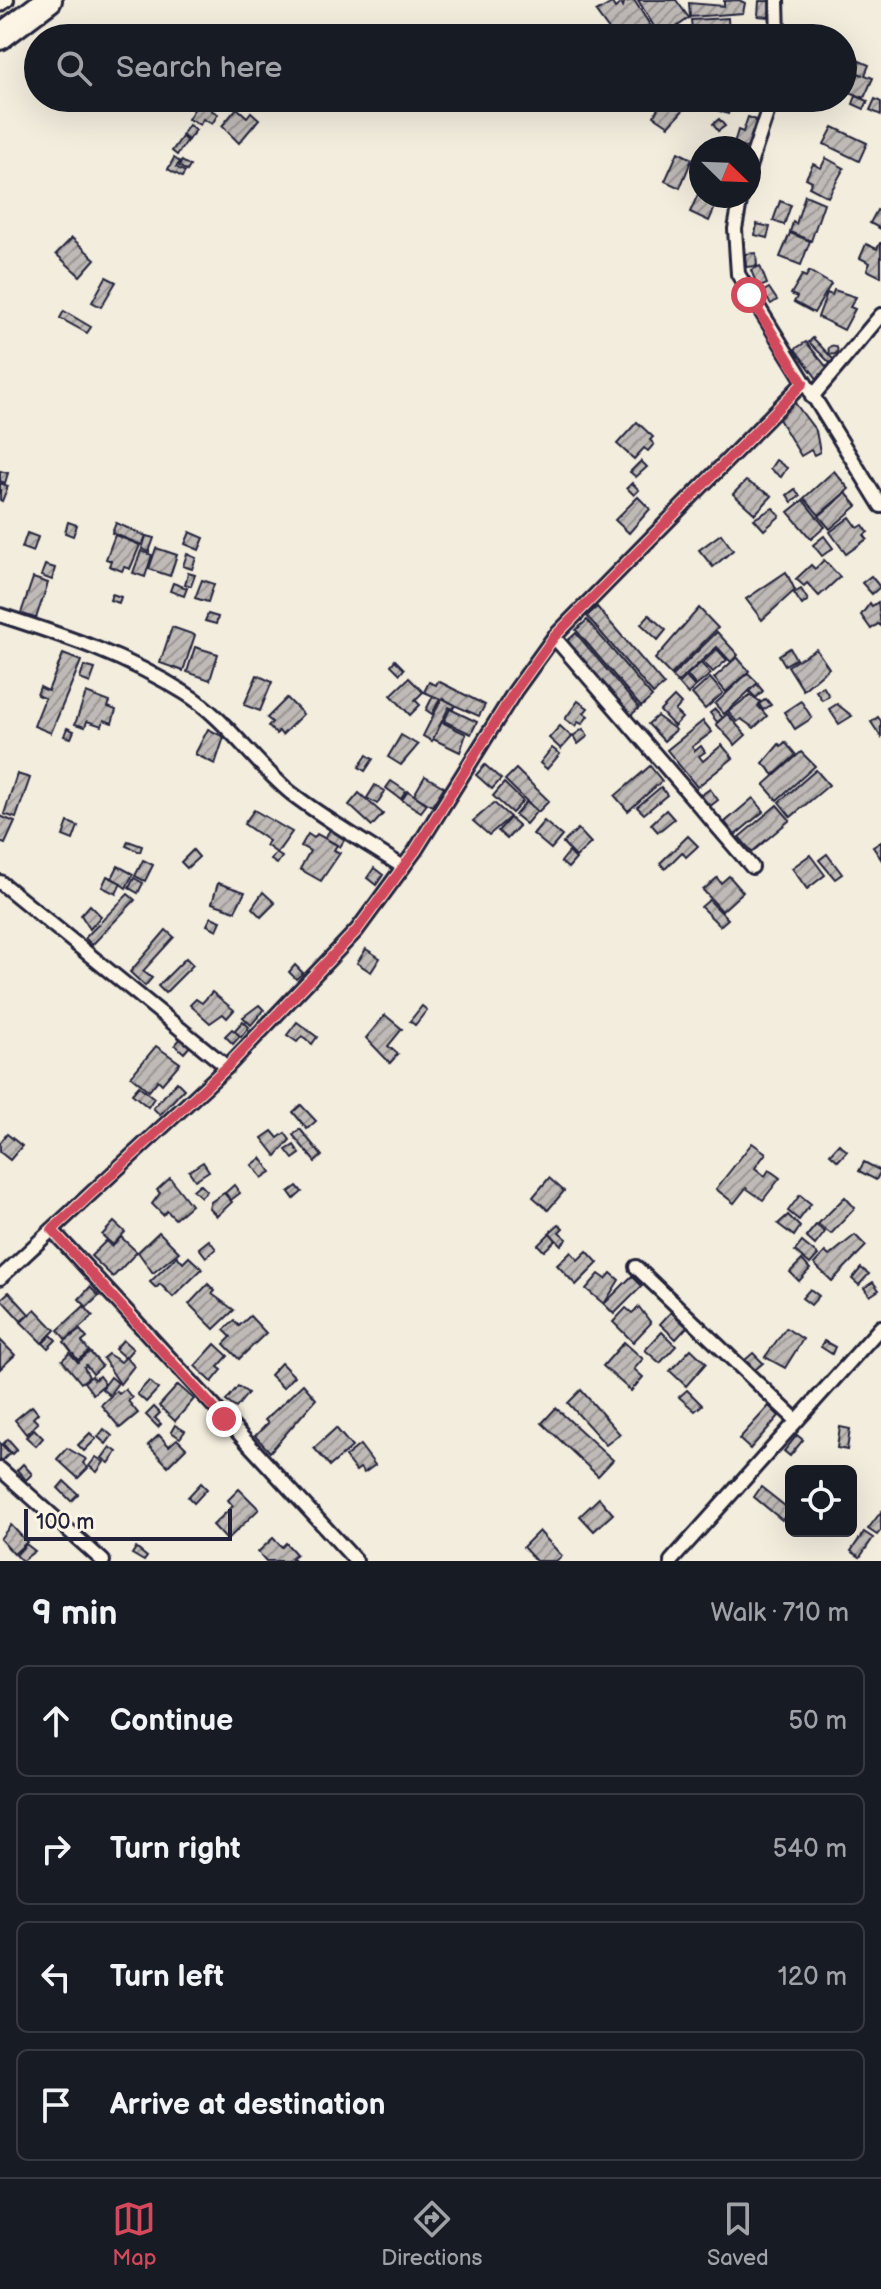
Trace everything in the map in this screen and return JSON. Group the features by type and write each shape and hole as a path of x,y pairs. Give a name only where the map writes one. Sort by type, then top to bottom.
{"highway":[{"path":"0,37 49,0"}],"street":[{"path":"0,5 7,0"},
{"path":"777,0 778,24"},
{"path":"759,136 767,112"},
{"path":"739,208 735,229 738,274 881,506"},
{"path":"812,397 881,315"},
{"path":"0,1278 227,1067 357,930 403,867 515,691 554,637 803,383"},
{"path":"0,615 95,646 143,667 188,695 236,735 292,793 403,867"},
{"path":"554,637 752,867"},
{"path":"0,882 227,1067"},
{"path":"52,1230 356,1561"},
{"path":"636,1267 796,1420"},
{"path":"671,1561 881,1327"},
{"path":"0,1469 103,1561"}],"building":[{"path":"634,0 649,24 605,24 596,12 612,3 615,8 621,3 623,7 624,2"},
{"path":"638,0 676,0 689,18 681,24 653,24"},
{"path":"739,0 745,3 743,13 690,17 689,3 724,6 724,1"},
{"path":"759,1 770,1 769,17 758,16"},
{"path":"728,18 728,24 691,24 691,20"},
{"path":"857,60 869,65 865,75 873,78 864,98 857,95 857,73 863,75 857,72"},
{"path":"857,96 868,101 864,109 857,106"},
{"path":"875,99 881,102 881,115 870,110"},
{"path":"192,112 218,114 212,124 203,119 200,125 188,119"},
{"path":"234,112 241,112 247,117 251,112 259,119 239,143 222,126"},
{"path":"656,112 681,112 669,126 654,116"},
{"path":"748,117 759,121 754,136 736,136 738,130 743,132"},
{"path":"719,119 725,126 718,131 713,124"},
{"path":"189,125 196,130 188,140 182,135"},
{"path":"833,127 867,143 859,161 824,144"},
{"path":"182,137 187,141 177,155 172,151"},
{"path":"678,152 689,158 689,166 680,188 665,181"},
{"path":"174,158 180,162 176,167 185,172 182,177 168,169"},
{"path":"826,158 844,168 828,197 809,187 812,181 806,178 813,164 821,168"},
{"path":"182,161 190,166 187,171 179,166"},
{"path":"805,195 824,203 811,241 790,232 793,222 796,224"},
{"path":"780,201 791,205 784,225 773,221"},
{"path":"692,208 715,208 709,221 690,212"},
{"path":"877,210 881,212 881,229 870,223"},
{"path":"757,224 770,227 767,238 755,235"},
{"path":"790,233 810,241 801,265 780,257"},
{"path":"72,238 95,259 80,276 56,254"},
{"path":"880,243 881,277 867,270 870,263 860,258 866,244 877,249"},
{"path":"756,253 757,266 746,267 745,254"},
{"path":"760,266 767,284 758,288 751,270"},
{"path":"809,271 831,284 814,313 794,302 797,297 791,294 802,275 806,277"},
{"path":"106,277 116,282 101,307 92,302"},
{"path":"769,288 777,300 771,304 762,292"},
{"path":"834,290 856,297 850,307 855,309 844,330 818,317 827,293 832,295"},
{"path":"64,311 91,327 87,333 60,318"},
{"path":"813,338 835,361 832,365 809,342"},
{"path":"806,342 830,371 818,380 795,349"},
{"path":"833,345 838,350 833,355 828,350"},
{"path":"795,403 816,431 820,452 814,455 811,450 801,456 776,414"},
{"path":"637,422 653,437 650,440 654,444 648,451 644,448 634,459 617,444"},
{"path":"776,460 787,468 781,477 770,469"},
{"path":"641,461 647,467 636,477 630,472"},
{"path":"0,471 8,473 5,483 0,481"},
{"path":"834,471 849,489 819,515 804,498"},
{"path":"746,481 772,496 755,514 733,494"},
{"path":"0,483 8,486 2,501 0,500"},
{"path":"632,483 639,490 634,495 627,488"},
{"path":"795,489 800,496 792,502 787,495"},
{"path":"846,493 857,506 830,529 819,516"},
{"path":"638,497 650,509 629,533 615,520"},
{"path":"803,500 825,527 811,539 788,512"},
{"path":"773,508 780,516 764,530 754,519"},
{"path":"850,517 858,528 863,525 868,532 864,535 867,539 846,554 830,532"},
{"path":"68,522 77,525 73,536 65,533"},
{"path":"116,523 146,536 142,545 112,533"},
{"path":"190,532 204,538 199,550 185,544"},
{"path":"27,533 38,537 33,552 22,548"},
{"path":"721,534 733,550 713,567 699,550"},
{"path":"115,535 140,545 130,569 124,567 122,571 109,566 111,561 106,559"},
{"path":"146,536 154,538 149,552 142,549"},
{"path":"824,536 833,548 822,556 813,545"},
{"path":"156,548 177,555 170,576 149,569"},
{"path":"141,551 152,555 145,577 133,573"},
{"path":"187,554 196,558 192,569 183,566"},
{"path":"824,560 840,577 819,596 807,583 804,586 796,579 811,565 815,569"},
{"path":"45,565 55,568 52,580 41,576"},
{"path":"786,572 795,590 762,620 746,599"},
{"path":"188,573 195,575 191,586 185,584"},
{"path":"871,576 880,587 872,594 862,583"},
{"path":"33,578 48,583 35,621 20,616"},
{"path":"202,580 214,584 208,602 195,598"},
{"path":"173,583 187,588 184,596 170,591"},
{"path":"801,589 808,600 802,605 794,593"},
{"path":"112,594 121,597 119,603 110,600"},
{"path":"878,602 881,626 878,624 871,629 861,615 870,603 872,606"},
{"path":"597,607 664,685 653,694 587,616"},
{"path":"699,608 718,628 671,675 655,659"},
{"path":"208,614 218,617 216,624 205,621"},
{"path":"649,615 666,630 658,640 641,624"},
{"path":"587,620 652,697 641,707 576,630"},
{"path":"172,627 195,635 183,671 160,663"},
{"path":"717,632 738,655 731,662 717,647 677,683 672,676"},
{"path":"576,633 639,708 629,717 565,643"},
{"path":"195,647 218,654 210,680 187,672"},
{"path":"790,648 796,659 785,665 779,655"},
{"path":"717,649 727,660 713,672 703,662"},
{"path":"816,649 829,668 803,690 788,666"},
{"path":"63,654 81,661 51,733 34,726 45,698 37,695 40,687 48,691"},
{"path":"737,657 749,671 726,692 714,678"},
{"path":"395,660 404,669 400,674 391,665"},
{"path":"701,663 711,674 696,686 687,675"},
{"path":"84,666 95,669 90,683 80,679"},
{"path":"748,673 758,683 724,714 715,704"},
{"path":"257,675 272,682 260,711 244,705"},
{"path":"686,677 695,687 688,694 679,684"},
{"path":"409,678 423,692 415,700 420,705 410,715 391,695"},
{"path":"710,678 723,693 705,709 692,694"},
{"path":"438,681 485,705 479,716 424,692 429,682 436,685"},
{"path":"757,684 763,691 756,698 749,691"},
{"path":"823,686 829,696 822,700 816,691"},
{"path":"86,693 110,702 108,707 116,710 112,723 104,720 102,726 87,721 85,727 75,724"},
{"path":"750,695 761,702 758,706 767,716 754,728 741,719 737,722 728,712"},
{"path":"433,696 440,699 432,714 426,710"},
{"path":"674,697 681,704 675,711 682,718 674,726 660,711"},
{"path":"287,698 303,714 282,735 279,731 276,734 268,726 272,722 267,718"},
{"path":"442,698 455,705 453,709 449,707 432,741 423,736"},
{"path":"766,699 771,705 763,710 759,704"},
{"path":"578,701 588,708 584,713 588,716 582,724 578,722 575,726 565,719"},
{"path":"801,701 812,718 795,729 784,712"},
{"path":"837,704 852,716 839,724 829,709"},
{"path":"450,709 477,722 471,734 444,721"},
{"path":"715,709 723,718 717,722 710,713"},
{"path":"727,714 746,735 735,745 716,724"},
{"path":"657,716 676,730 664,741 648,724"},
{"path":"878,717 881,721 881,737 871,722"},
{"path":"703,721 712,732 692,747 695,751 701,746 705,752 699,756 703,761 722,745 733,758 697,787 667,750"},
{"path":"442,722 466,734 460,752 433,739"},
{"path":"560,726 572,737 561,749 549,738"},
{"path":"67,728 74,731 71,738 64,736"},
{"path":"208,729 224,737 215,764 195,754"},
{"path":"583,729 588,736 578,744 573,736"},
{"path":"401,735 418,745 401,765 388,757"},
{"path":"785,742 796,755 774,775 763,763 779,744 781,746"},
{"path":"552,748 560,754 547,769 540,763"},
{"path":"801,752 815,766 777,800 764,785"},
{"path":"367,755 373,759 365,771 359,767"},
{"path":"485,765 501,779 492,789 476,775"},
{"path":"650,766 662,781 628,811 615,796"},
{"path":"516,769 549,801 538,812 505,780"},
{"path":"816,770 829,785 791,817 779,802"},
{"path":"17,774 30,778 16,818 4,814"},
{"path":"425,776 444,787 432,806 414,795"},
{"path":"391,781 406,791 401,799 386,788"},
{"path":"504,783 523,801 512,813 493,796"},
{"path":"375,785 385,791 377,804 367,798"},
{"path":"661,787 667,795 644,814 637,807"},
{"path":"710,789 718,800 709,807 700,796"},
{"path":"408,791 427,804 421,812 402,800"},
{"path":"359,793 383,814 372,826 349,805"},
{"path":"753,798 764,811 735,835 725,822"},
{"path":"526,802 537,811 526,824 515,815"},
{"path":"494,803 510,817 489,835 473,821"},
{"path":"777,805 790,820 752,852 739,837"},
{"path":"254,810 292,832 277,853 266,845 269,841 244,824"},
{"path":"666,810 674,819 658,832 651,824"},
{"path":"0,816 15,822 5,844 0,842"},
{"path":"510,818 519,826 507,839 498,831"},
{"path":"544,821 562,836 551,849 533,834"},
{"path":"68,822 78,826 73,840 63,836"},
{"path":"331,828 346,837 340,847 325,838"},
{"path":"578,829 591,843 576,857 563,843"},
{"path":"308,834 314,838 317,834 337,845 334,850 340,853 321,881 300,869 310,851 301,846"},
{"path":"688,836 698,846 686,857 682,852 665,869 660,863"},
{"path":"128,841 142,846 140,852 126,846"},
{"path":"881,842 881,859 873,847"},
{"path":"193,850 199,857 187,868 181,862"},
{"path":"569,852 576,859 568,868 561,862"},
{"path":"276,853 282,857 277,864 271,860"},
{"path":"827,854 842,874 835,879 819,860"},
{"path":"810,855 825,875 807,889 792,868"},
{"path":"143,860 153,865 145,881 135,876"},
{"path":"118,866 133,874 126,888 112,878"},
{"path":"374,868 383,875 376,885 367,878"},
{"path":"107,876 121,883 116,894 102,887"},
{"path":"729,876 743,892 722,911 703,890 717,878 721,883"},
{"path":"134,878 143,883 138,893 129,888"},
{"path":"218,883 245,892 235,911 212,903"},
{"path":"263,892 275,903 261,917 252,908"},
{"path":"128,894 135,900 92,945 85,938"},
{"path":"709,900 728,919 720,926 701,907"},
{"path":"90,905 101,916 90,929 81,915"},
{"path":"211,917 221,921 217,930 207,925"},
{"path":"166,930 174,937 143,971 152,978 145,986 130,972"},
{"path":"366,949 380,958 371,972 357,963"},
{"path":"186,958 193,965 165,993 158,986"},
{"path":"295,965 303,973 296,979 289,972"},
{"path":"212,992 234,1010 227,1018 223,1014 210,1023 190,1005 196,999 202,1003"},
{"path":"259,1005 264,1010 251,1025 243,1017"},
{"path":"422,1006 427,1010 415,1025 410,1021"},
{"path":"385,1015 402,1029 388,1046 398,1054 390,1063 366,1038"},
{"path":"243,1021 249,1027 241,1037 234,1031"},
{"path":"297,1022 317,1037 312,1044 302,1036 297,1042 287,1035"},
{"path":"232,1029 240,1036 233,1044 225,1036"},
{"path":"182,1037 191,1045 184,1053 175,1045"},
{"path":"156,1046 180,1063 162,1084 158,1080 149,1091 131,1076"},
{"path":"177,1082 184,1089 160,1115 153,1108"},
{"path":"139,1086 154,1098 148,1107 132,1094"},
{"path":"301,1105 316,1121 307,1129 293,1112"},
{"path":"300,1129 322,1156 315,1162 293,1135"},
{"path":"272,1131 278,1138 285,1133 290,1140 276,1156 262,1138"},
{"path":"7,1134 22,1146 10,1160 0,1152 0,1143"},
{"path":"752,1143 766,1153 755,1168 765,1176 769,1170 780,1178 763,1200 746,1188 734,1203 716,1189"},
{"path":"839,1144 847,1151 838,1161 830,1154"},
{"path":"294,1145 300,1154 293,1159 286,1150"},
{"path":"261,1158 271,1172 262,1178 252,1165"},
{"path":"203,1162 209,1171 195,1180 189,1171"},
{"path":"864,1162 881,1171 876,1180 859,1171"},
{"path":"170,1178 191,1205 175,1219 167,1211 163,1215 152,1204 160,1193 157,1190"},
{"path":"549,1178 564,1191 548,1210 533,1197"},
{"path":"200,1184 207,1191 201,1197 193,1190"},
{"path":"234,1185 240,1193 231,1200 225,1193"},
{"path":"297,1186 302,1192 294,1199 289,1192"},
{"path":"224,1193 232,1202 217,1216 209,1208 211,1202"},
{"path":"800,1195 811,1204 799,1220 788,1211"},
{"path":"845,1197 855,1208 831,1234 818,1224"},
{"path":"788,1215 800,1227 794,1236 778,1224"},
{"path":"114,1222 125,1232 113,1245 102,1235"},
{"path":"559,1224 563,1228 559,1232 567,1239 561,1245 549,1233"},
{"path":"816,1225 825,1232 815,1245 806,1237"},
{"path":"159,1232 179,1252 153,1273 138,1252"},
{"path":"550,1233 556,1240 544,1251 538,1245"},
{"path":"855,1235 866,1246 832,1281 814,1264 825,1252 829,1256"},
{"path":"121,1237 137,1252 113,1277 91,1256 106,1241 112,1247"},
{"path":"209,1240 216,1249 206,1257 199,1248"},
{"path":"802,1242 818,1255 810,1264 795,1251"},
{"path":"587,1251 598,1263 576,1285 557,1265 571,1252 578,1260"},
{"path":"177,1256 183,1263 189,1257 202,1269 173,1297 160,1284 156,1288 150,1282"},
{"path":"802,1260 810,1269 799,1281 790,1272"},
{"path":"861,1268 869,1274 859,1285 852,1279"},
{"path":"611,1273 619,1280 604,1304 586,1289 599,1274 606,1279"},
{"path":"632,1276 642,1286 614,1314 604,1304"},
{"path":"873,1282 879,1290 870,1296 864,1288"},
{"path":"208,1284 215,1291 212,1294 234,1310 214,1329 189,1304"},
{"path":"90,1287 99,1296 87,1307 79,1299"},
{"path":"810,1289 819,1296 811,1305 802,1298"},
{"path":"9,1292 29,1314 21,1321 1,1299"},
{"path":"84,1306 93,1316 66,1340 58,1330"},
{"path":"639,1307 651,1323 633,1342 613,1322 626,1308 632,1313"},
{"path":"35,1309 55,1330 42,1343 21,1322"},
{"path":"671,1312 687,1327 676,1339 660,1324"},
{"path":"250,1316 266,1333 239,1359 224,1344 231,1337 224,1330 234,1321 239,1326"},
{"path":"786,1328 803,1339 785,1368 765,1357"},
{"path":"80,1330 87,1338 82,1342 89,1351 78,1360 64,1342"},
{"path":"662,1332 676,1346 660,1363 645,1350"},
{"path":"51,1335 56,1340 48,1348 43,1343"},
{"path":"0,1340 15,1355 0,1369"},
{"path":"123,1340 133,1349 125,1358 115,1349"},
{"path":"824,1341 835,1347 832,1354 821,1347"},
{"path":"624,1342 643,1359 634,1369 643,1377 631,1391 603,1366"},
{"path":"215,1344 228,1356 218,1367 222,1370 212,1382 195,1366"},
{"path":"691,1349 706,1363 686,1386 670,1371"},
{"path":"90,1352 102,1366 93,1374 86,1365 84,1367 89,1377 81,1383 62,1360 70,1353 78,1362"},
{"path":"753,1353 763,1363 755,1370 745,1360"},
{"path":"108,1354 121,1362 126,1357 134,1366 120,1384 103,1358"},
{"path":"281,1363 294,1376 283,1388 270,1375"},
{"path":"92,1376 94,1380 99,1376 105,1384 93,1394 84,1382"},
{"path":"111,1377 118,1383 109,1395 102,1389"},
{"path":"149,1381 158,1389 146,1402 137,1394"},
{"path":"303,1384 316,1399 270,1452 255,1436 268,1423 265,1420"},
{"path":"178,1385 194,1399 175,1421 159,1406"},
{"path":"238,1386 248,1393 236,1408 226,1401"},
{"path":"125,1389 132,1398 128,1401 138,1413 120,1428 101,1405 116,1391 119,1394"},
{"path":"581,1390 620,1434 606,1445 568,1403"},
{"path":"687,1390 702,1405 695,1411 679,1397"},
{"path":"32,1406 38,1413 33,1418 38,1423 26,1434 15,1420"},
{"path":"769,1406 779,1416 750,1449 739,1439"},
{"path":"154,1407 160,1413 155,1418 161,1424 158,1427 146,1415"},
{"path":"556,1408 613,1460 598,1476 542,1423"},
{"path":"175,1425 185,1431 180,1438 171,1432"},
{"path":"840,1427 850,1429 847,1450 837,1448"},
{"path":"336,1428 352,1447 330,1466 314,1448"},
{"path":"34,1429 43,1438 36,1446 26,1437"},
{"path":"104,1429 112,1436 106,1444 98,1437"},
{"path":"90,1433 96,1439 84,1451 78,1445"},
{"path":"159,1435 169,1446 177,1439 186,1448 168,1466 148,1445"},
{"path":"797,1435 803,1440 790,1456 784,1451"},
{"path":"8,1439 17,1449 12,1454 3,1444"},
{"path":"0,1443 10,1453 2,1461 0,1460"},
{"path":"360,1445 375,1465 364,1473 360,1468 356,1471 345,1457"},
{"path":"110,1447 117,1452 109,1463 102,1458"},
{"path":"67,1448 86,1459 83,1463 88,1468 78,1478 57,1459"},
{"path":"96,1457 104,1462 97,1472 89,1466"},
{"path":"23,1464 32,1474 26,1480 17,1470"},
{"path":"64,1481 78,1494 71,1501 58,1488"},
{"path":"201,1483 207,1489 194,1503 188,1497"},
{"path":"761,1487 785,1506 785,1516 782,1520 754,1497"},
{"path":"239,1489 259,1509 227,1540 213,1525 233,1506 228,1500"},
{"path":"599,1498 613,1514 594,1531 580,1516"},
{"path":"881,1512 881,1530 877,1535 868,1529"},
{"path":"11,1525 27,1542 14,1554 0,1539"},
{"path":"539,1531 562,1556 556,1561 536,1561 523,1547"},
{"path":"864,1532 873,1538 860,1557 851,1551"},
{"path":"273,1538 282,1547 286,1543 296,1554 291,1558 294,1561 266,1561 258,1552"},
{"path":"26,1544 35,1551 22,1561 16,1555"},
{"path":"136,1548 147,1557 144,1561 132,1554"}],"route":[{"path":"224,1419 52,1230 227,1067 357,930 415,851 515,691 554,637 803,383 749,295"}]}
